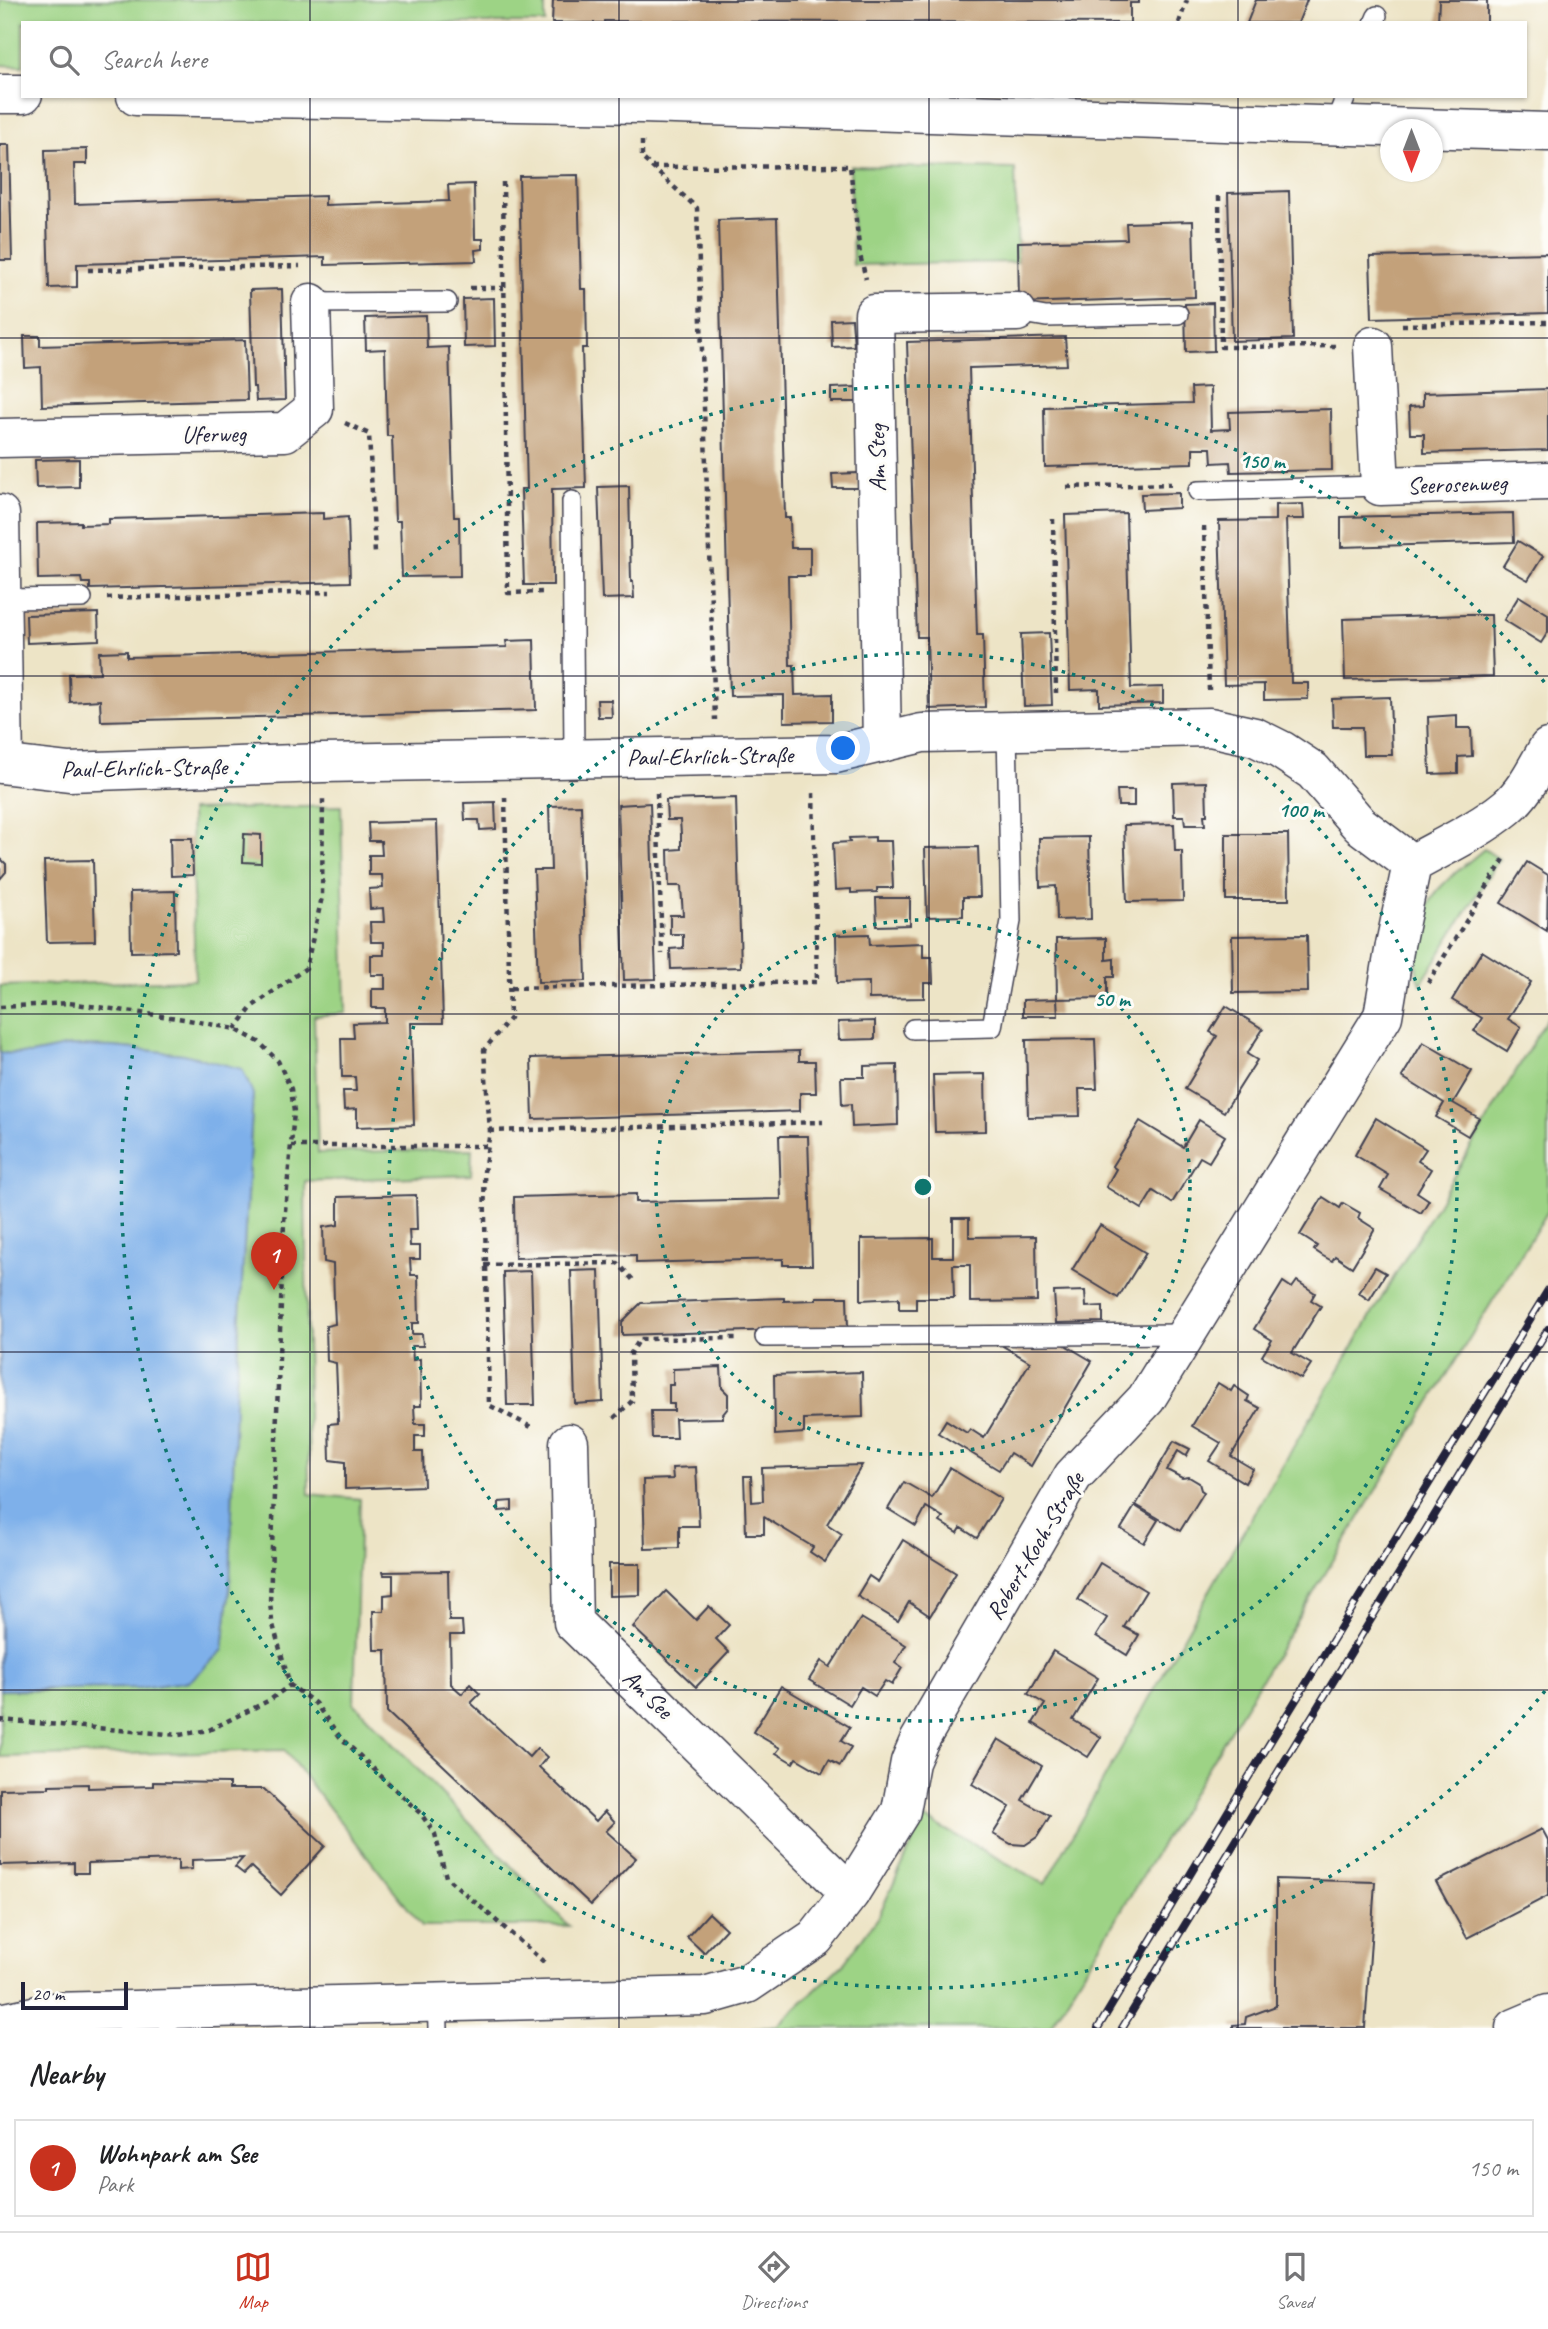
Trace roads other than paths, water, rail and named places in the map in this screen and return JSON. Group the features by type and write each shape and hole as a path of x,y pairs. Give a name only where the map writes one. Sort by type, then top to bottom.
{"street":[{"path":"0,94 21,94"},
{"path":"262,98 1340,111 1548,132"},
{"name":"Uferweg","path":"0,438 285,432 314,409 311,303"},
{"name":"Am Steg","path":"882,743 874,314 1017,312"},
{"name":"Seerosenweg","path":"1373,346 1380,486 1548,481"},
{"path":"0,514 2,764"},
{"name":"Paul-Ehrlich-Straße","path":"2,764 69,772 323,763 835,754 922,733 1210,727 1255,737 1302,764 1321,780 1360,825 1412,864"},
{"path":"1412,864 1473,830 1508,806 1548,748"},
{"name":"Robert-Koch-Straße","path":"0,2026 5,2022 52,2012 241,2017 438,2015 552,2000 705,1996 747,1984 815,1938 850,1893 901,1811 910,1762 919,1741 1073,1476 1146,1399 1383,1016 1412,864"},
{"name":"Am See","path":"569,1443 573,1622 850,1893"},
{"path":"1516,2028 1548,2014"}],"lane":[{"path":"311,303 447,302"},
{"path":"1017,312 1046,317 1178,314"},
{"path":"1198,491 1380,486"},
{"path":"572,501 574,758"},
{"path":"2,599 82,598"},
{"path":"913,1029 992,1027 1010,921 1007,731"},
{"path":"765,1337 1187,1334"}],"water":[{"path":"70,1046 184,1054 242,1069 253,1094 235,1400 230,1588 223,1650 190,1681 140,1688 0,1690 0,1053 31,1054"}],"railway":[{"path":"1098,2028 1548,1290"},
{"path":"1122,2028 1548,1329"}],"place":[{"name":"Wohnpark am See","path":"274,1290"}]}
